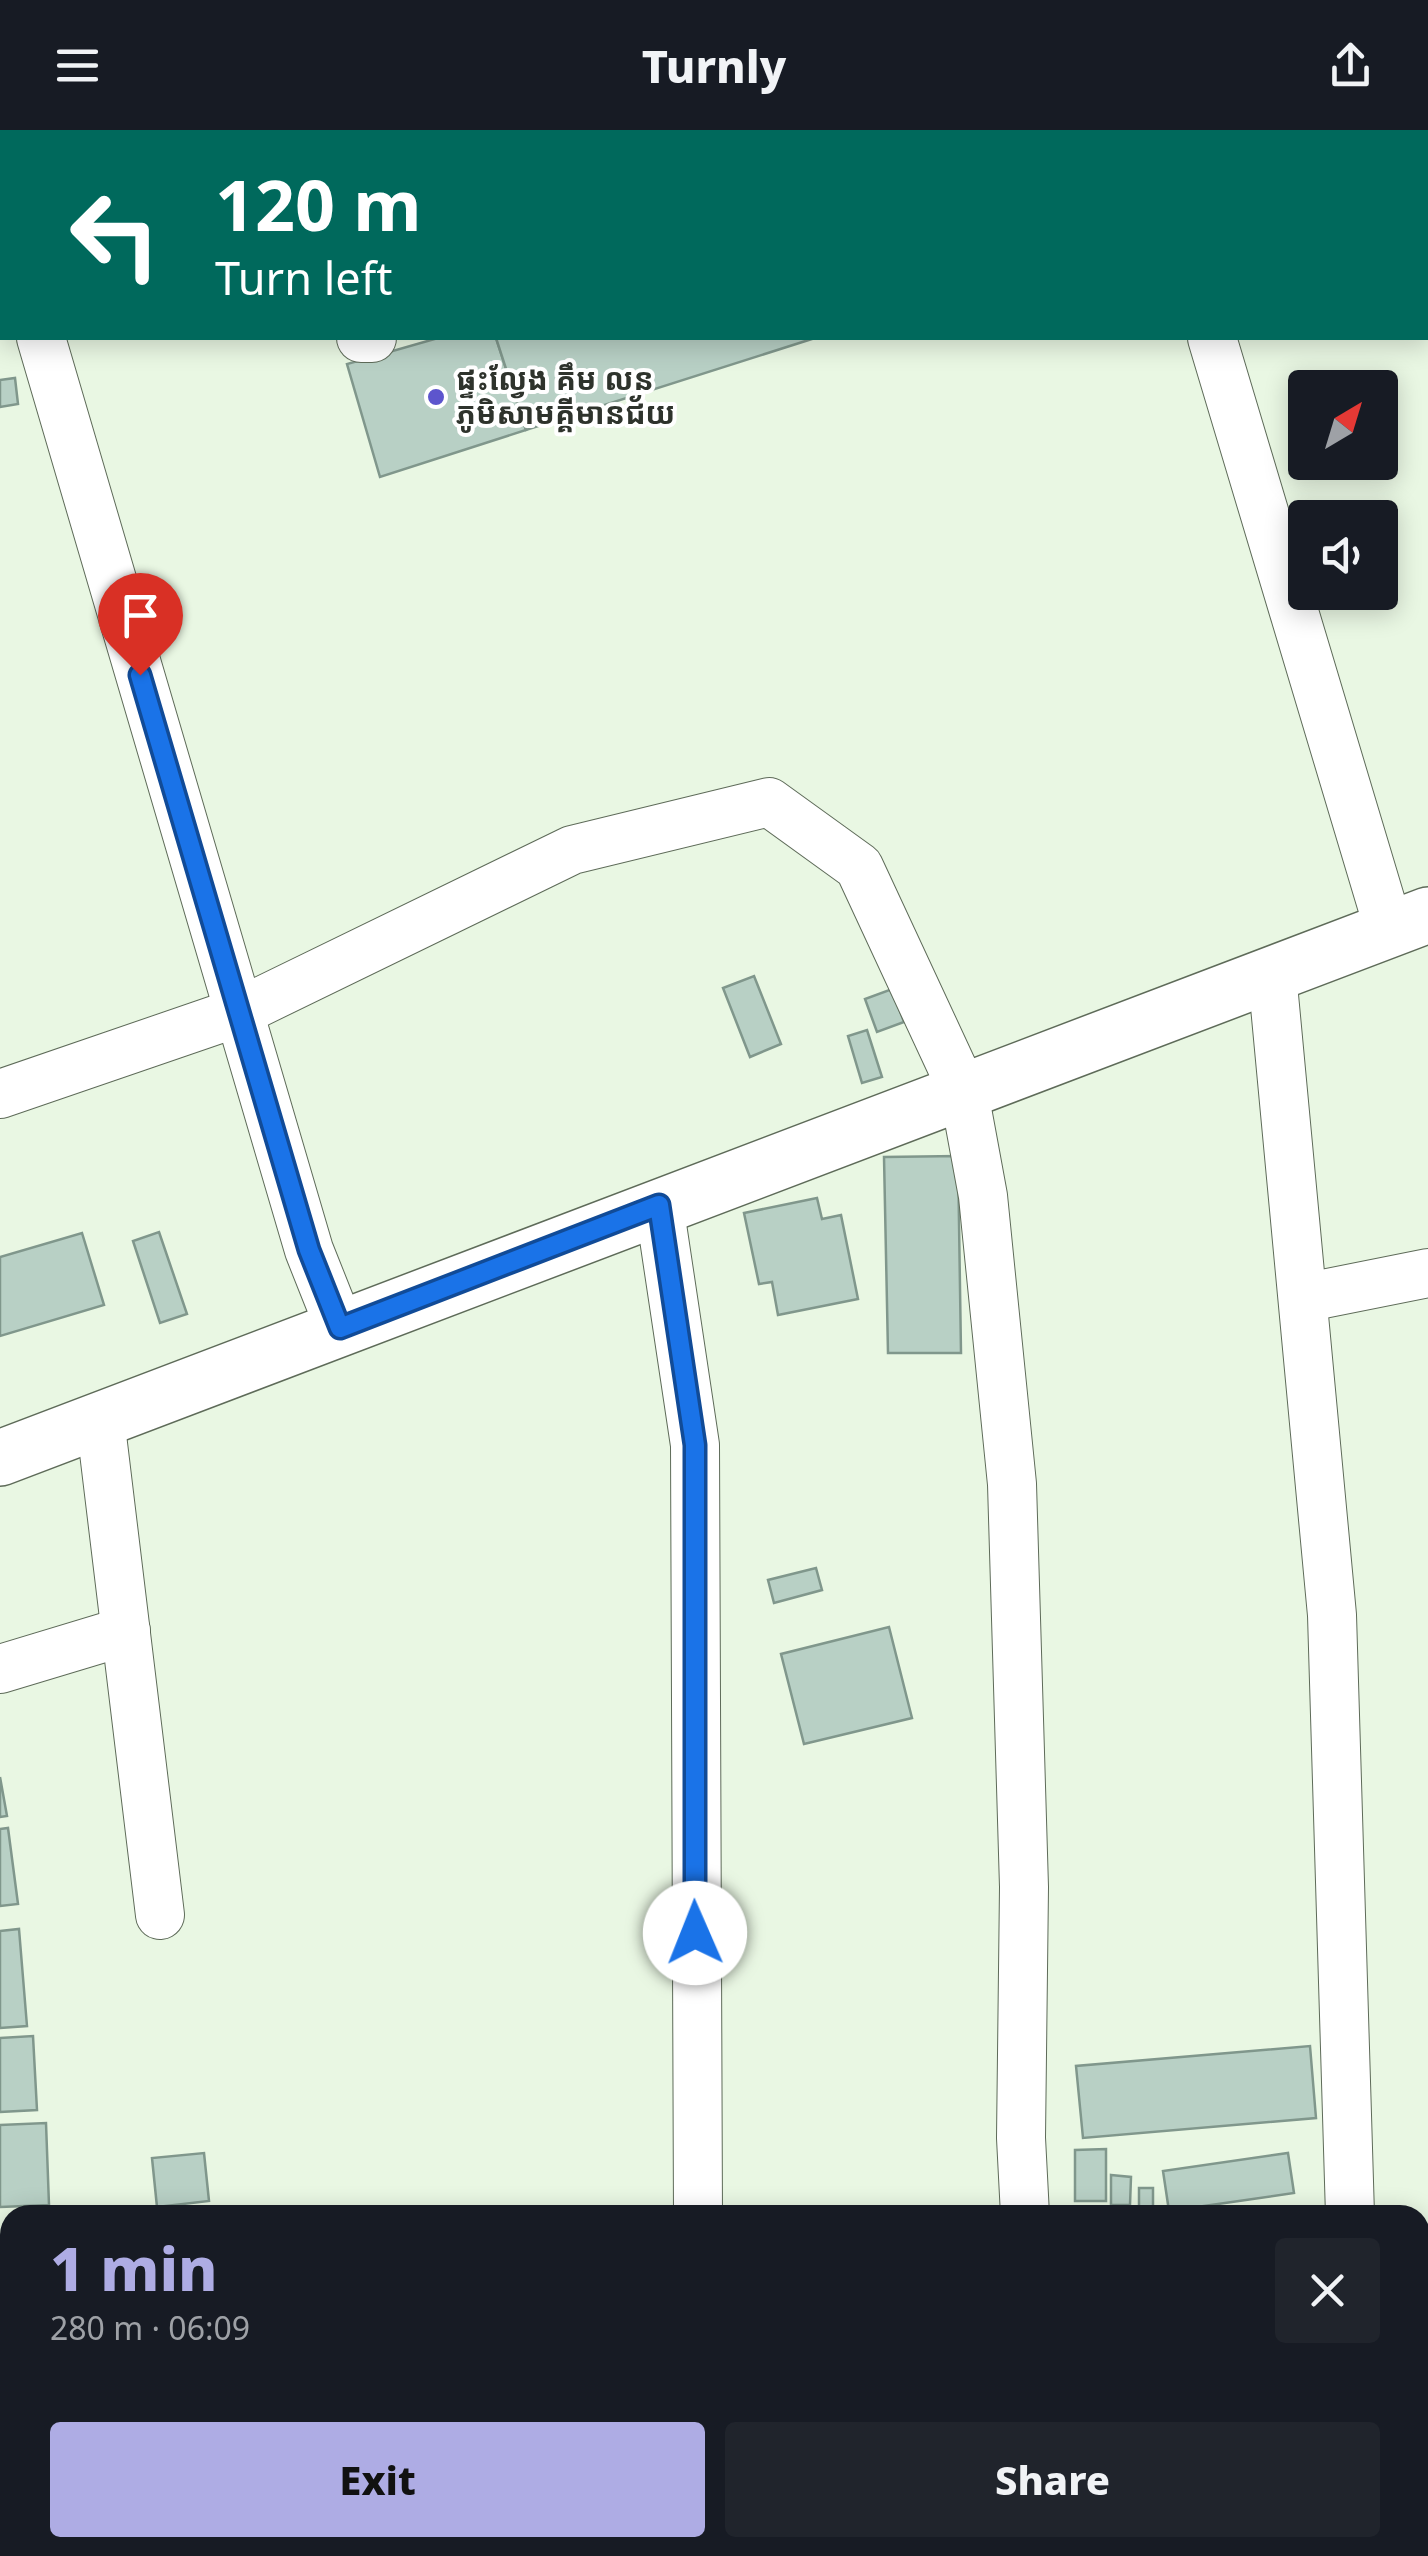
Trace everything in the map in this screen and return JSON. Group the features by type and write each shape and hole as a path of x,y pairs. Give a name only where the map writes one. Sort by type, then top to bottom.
{"street":[{"path":"42,340 309,1250 340,1328"},
{"path":"0,1458 1409,922 1213,340"},
{"path":"0,1094 239,1012 572,850 769,802 859,867 964,1093 984,1196 1012,1484 1024,1887 1021,2138 1024,2205"},
{"path":"1272,974 1332,1615 1350,2205"},
{"path":"659,1205 695,1445 698,2205"},
{"path":"1303,1298 1428,1274"},
{"path":"100,1420 160,1915"},
{"path":"0,1668 126,1631"}],"building":[{"name":"ផ្ទះល្វែង គឹម លន ភូមិសាមគ្គីមានជ័យ","path":"431,340 497,340 526,430 380,477 347,364"},
{"name":"ផ្ទះល្វែង គឹម លន ភូមិសាមគ្គីមានជ័យ","path":"497,340 809,340 526,430"},
{"path":"15,378 18,404 0,407 0,380"},
{"path":"754,976 781,1044 750,1057 723,988"},
{"path":"892,989 904,1022 877,1032 865,999"},
{"path":"867,1030 882,1077 862,1083 848,1036"},
{"path":"958,1156 961,1353 888,1353 884,1157"},
{"path":"817,1198 822,1219 841,1215 858,1299 778,1315 772,1282 759,1284 744,1213"},
{"path":"159,1232 187,1314 160,1323 133,1241"},
{"path":"82,1233 104,1305 0,1336 0,1257"},
{"path":"816,1568 822,1590 774,1603 768,1580"},
{"path":"889,1627 912,1718 804,1744 781,1654"},
{"path":"0,1777 7,1816 0,1817"},
{"path":"8,1828 18,1904 0,1906 0,1829"},
{"path":"19,1929 27,2026 0,2028 0,1931"},
{"path":"33,2036 37,2110 0,2112 0,2038"},
{"path":"1310,2046 1316,2118 1083,2138 1076,2066"},
{"path":"46,2123 49,2205 0,2205 0,2125"},
{"path":"1106,2149 1106,2201 1075,2201 1075,2150"},
{"path":"204,2153 209,2201 157,2205 152,2158"},
{"path":"1288,2153 1294,2193 1211,2205 1168,2205 1163,2171"},
{"path":"1111,2175 1131,2177 1130,2205 1111,2205"},
{"path":"1139,2188 1153,2188 1153,2205 1139,2205"}],"place":[{"name":"ផ្ទះល្វែង គឹម លន ភូមិសាមគ្គីមានជ័យ","path":"436,397"}],"route":[{"path":"140,675 309,1250 340,1328 659,1205 695,1445 695,1933"}]}
